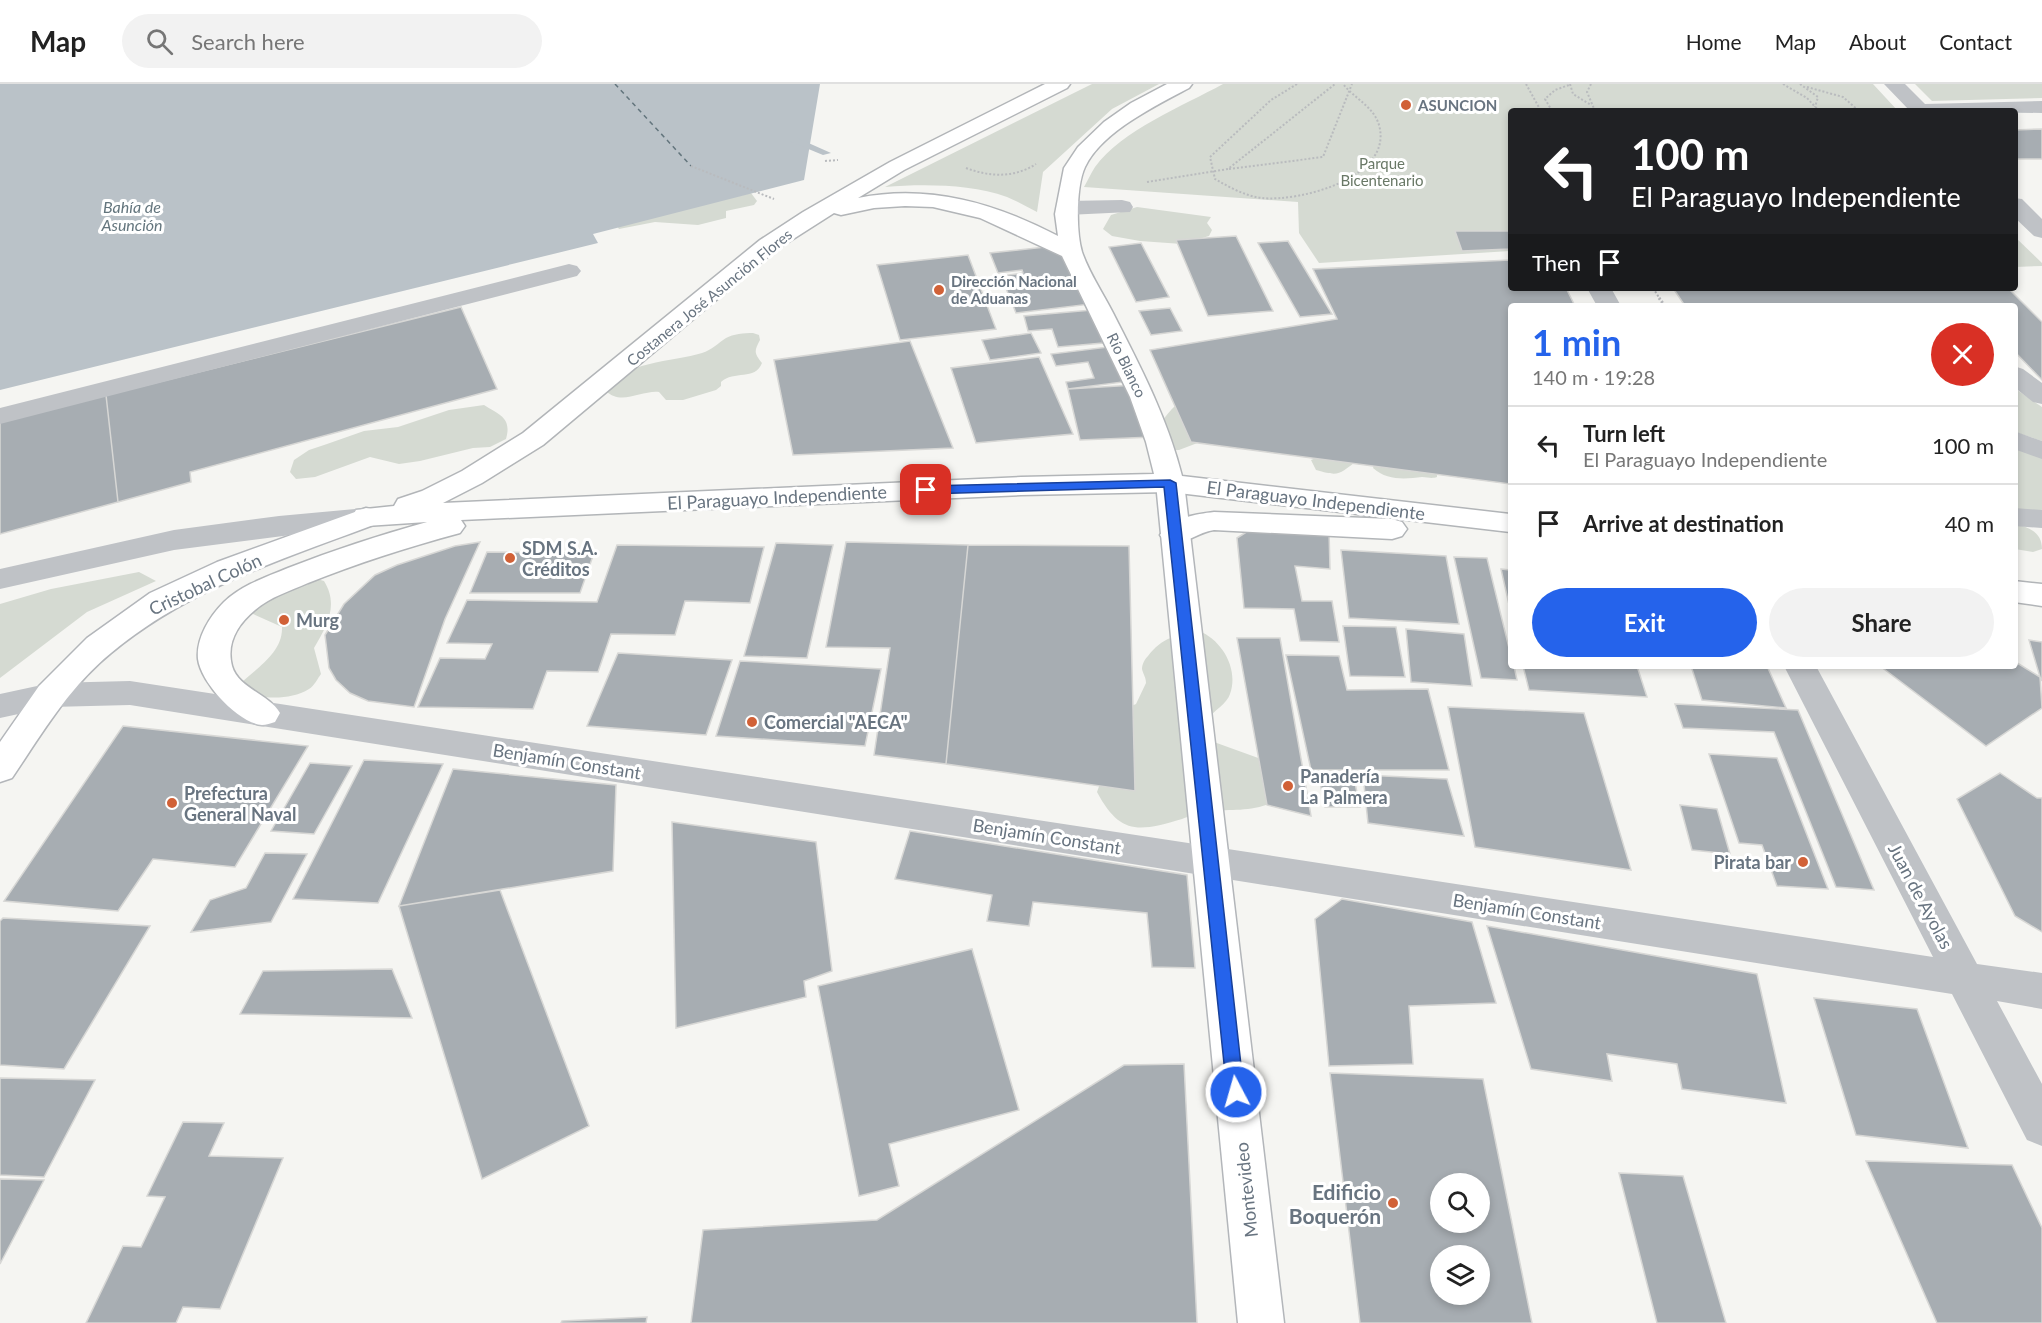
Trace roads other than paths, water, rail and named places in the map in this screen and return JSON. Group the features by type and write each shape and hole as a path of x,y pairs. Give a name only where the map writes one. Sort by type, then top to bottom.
{"main road":[{"name":"Costanera José Asunción Flores","path":"366,517 432,497 472,477 533,439 768,245 897,166 1060,84"},
{"path":"1071,252 1067,208 1074,168 1085,151 1111,126 1138,107 1182,84"},
{"path":"811,217 869,201 904,199 943,201 982,209 1029,229 1071,252"},
{"name":"Río Blanco","path":"1071,252 1143,397 1160,442 1170,483"},
{"name":"El Paraguayo Independiente","path":"366,517 1021,486 1170,483 1508,523"},
{"name":"Montevideo","path":"1170,483 1261,1323"},
{"path":"263,713 227,685 214,659 216,639 221,626 246,600 286,581 367,550 437,529 525,508"},
{"name":"Cristobal Colón","path":"0,769 51,695 98,646 161,601 228,569 366,517"},
{"path":"1175,535 1199,522 1214,521 1508,535"},
{"path":"2018,592 2042,595"}],"street":[{"path":"1894,84 1918,108"},
{"path":"2001,108 2042,107"},
{"path":"1067,208 1122,207"},
{"path":"2018,208 2042,231"},
{"path":"0,416 569,271"},
{"path":"2018,377 2042,396"},
{"path":"2018,441 2042,451"},
{"path":"0,579 174,540 279,525 366,517"},
{"path":"2018,517 2042,519"},
{"name":"Juan de Ayolas","path":"1802,669 2042,1126"},
{"name":"Benjamín Constant","path":"0,706 51,695 130,693 2042,991"}],"water":[{"name":"Bahía de Asunción","path":"0,84 820,84 804,180 593,234 598,243 0,390"}],"waterway":[{"path":"792,139 826,153"}],"place":[{"name":"ASUNCION","path":"1406,105"},
{"name":"Dirección Nacional de Aduanas","path":"939,290"},
{"name":"SDM S.A. Créditos","path":"510,558"},
{"name":"Murg","path":"284,620"},
{"name":"Comercial \"AECA\"","path":"752,722"},
{"name":"Panadería La Palmera","path":"1288,786"},
{"name":"Prefectura General Naval","path":"172,803"},
{"name":"Pirata bar","path":"1803,862"},
{"name":"Edificio Boquerón","path":"1393,1203"}],"park label":[{"name":"Parque Bicentenario","path":"1382,172"}]}
